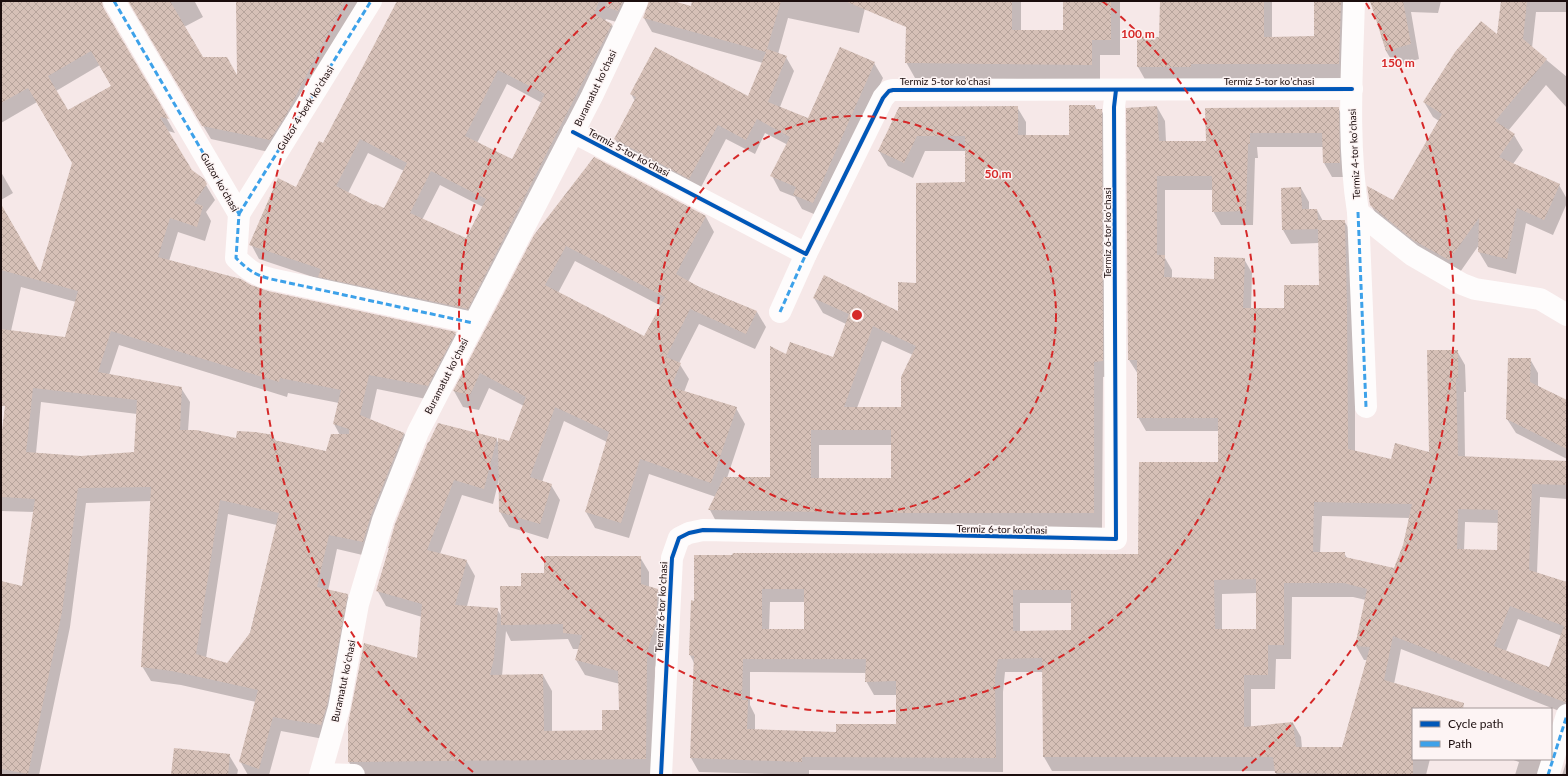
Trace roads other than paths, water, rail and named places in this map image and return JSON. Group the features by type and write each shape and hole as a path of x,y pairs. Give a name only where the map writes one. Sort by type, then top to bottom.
{"street":[{"name":"Gulzor koʻchasi","path":"114,1 239,214 236,258 249,271 260,276 473,323"},
{"name":"Gulzor 4-berk koʼchasi","path":"239,214 371,1"},
{"name":"Buramatut koʻchasi","path":"320,775 339,708 358,604 383,520 418,432 573,132 637,1"},
{"name":"Termiz 4-tor koʼchasi","path":"1354,1 1352,146 1354,189 1358,212 1412,255 1462,284 1475,289 1540,299 1567,315"},
{"name":"Termiz 5-tor koʼchasi","path":"573,132 806,254 883,98 889,91 900,89 1352,89"},
{"name":"Termiz 6-tor koʼchasi","path":"660,775 672,558 679,538 689,533 703,530 1116,539 1114,115 1116,90"},
{"path":"1358,212 1366,407"},
{"path":"780,312 806,254"},
{"path":"1548,775 1567,715"},
{"path":"320,775 354,775"}]}
